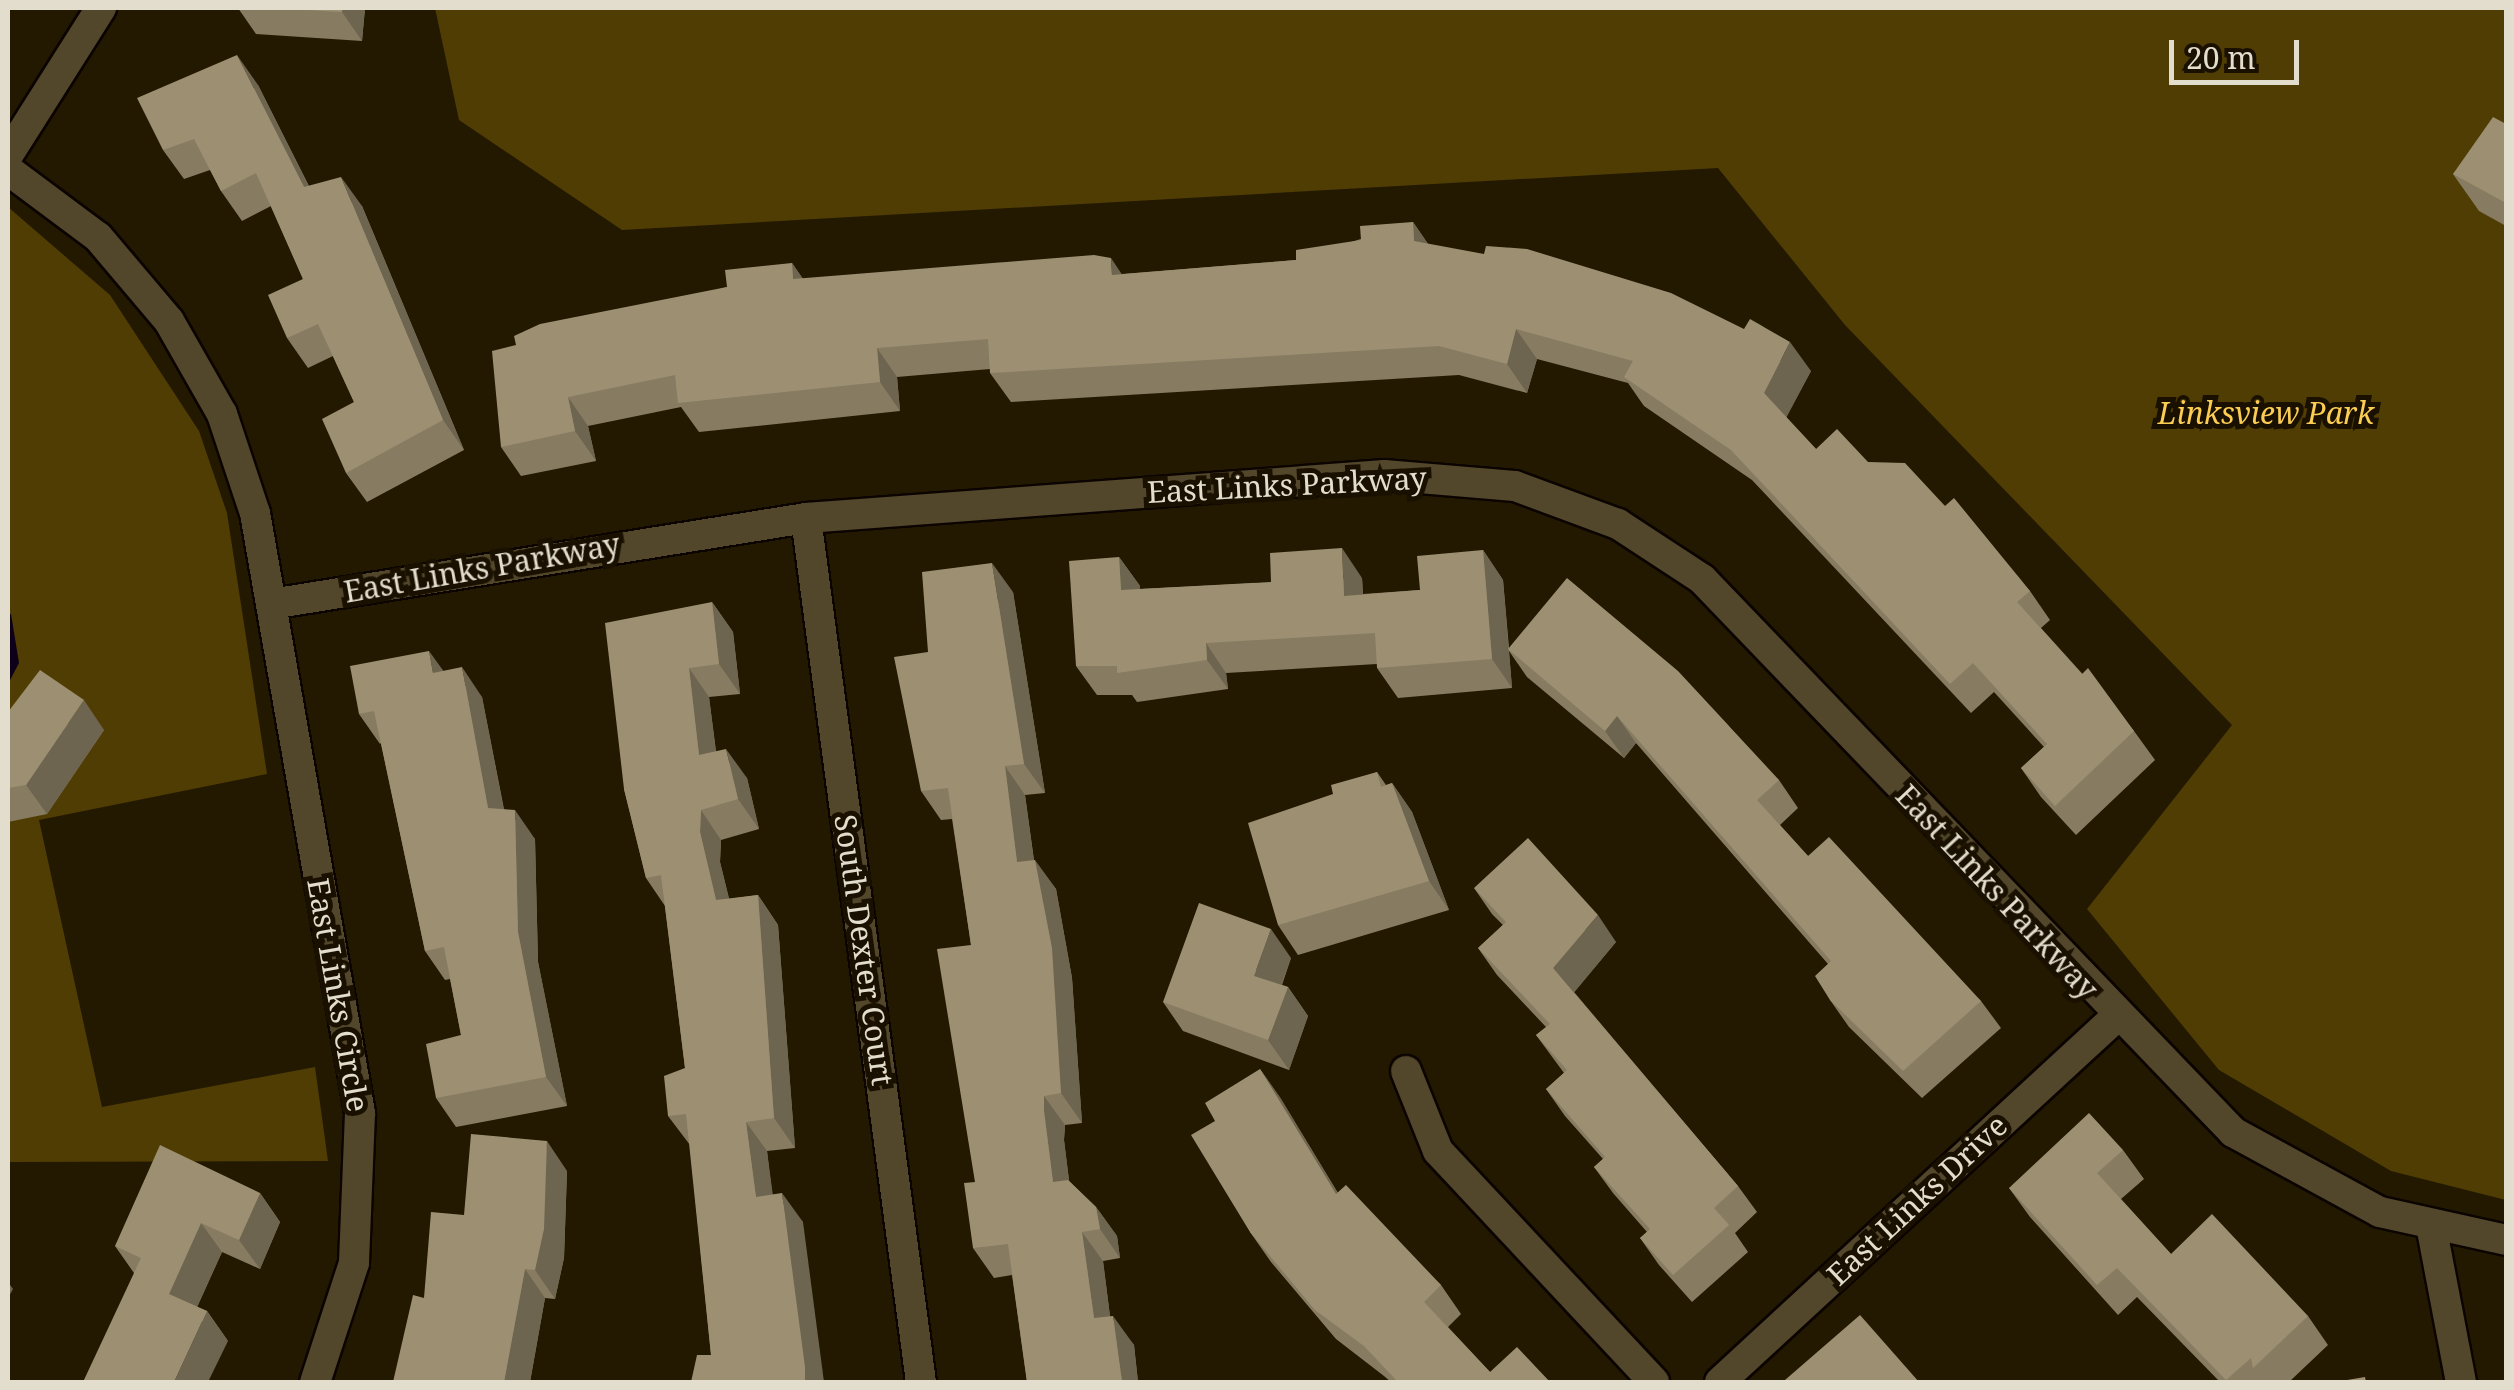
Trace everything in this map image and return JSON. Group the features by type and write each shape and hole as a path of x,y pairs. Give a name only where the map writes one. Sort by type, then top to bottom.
{"street":[{"path":"8,156 101,8"},
{"name":"East Links Circle","path":"8,170 98,238 196,362 241,464 271,604 360,1113 354,1263 315,1382"},
{"name":"East Links Parkway","path":"271,604 806,518 1384,475 1456,476 1570,503 1702,579 2179,1084 2285,1167 2431,1225 2506,1240"},
{"name":"South Dexter Court","path":"806,518 921,1382"},
{"name":"East Links Drive","path":"1720,1382 2115,1018"},
{"path":"1406,1071 1438,1151 1654,1382"},
{"path":"2431,1225 2460,1382"}],"green space":[{"name":"Linksview Park","path":"435,8 2506,8 2506,1200 2391,1171 2219,1070 2087,909 2232,725 1845,325 1718,168 622,230 459,120"},
{"path":"8,207 110,295 199,431 227,513 267,774 39,820 102,1107 315,1067 328,1161 8,1162"}],"shaded area":[{"path":"11,614 19,663 8,684 8,615"}],"building":[{"path":"274,8 342,8 342,12"},
{"path":"237,55 304,187 341,177 443,420 346,473 322,419 354,402 318,324 287,338 268,295 303,279 256,173 221,191 194,139 163,150 137,98"},
{"path":"2493,117 2506,124 2506,203 2453,174"},
{"path":"1413,222 1414,241 1484,254 1486,246 1527,249 1671,293 1744,329 1750,319 1790,342 1764,393 1816,449 1837,429 1868,462 1905,463 1945,506 1954,498 2030,591 2017,602 2082,674 2088,668 2134,731 2055,806 2021,768 2047,744 1973,663 1950,684 1731,450 1624,377 1633,361 1516,329 1507,364 1439,346 990,373 988,339 877,348 880,382 678,403 675,375 568,397 575,431 501,447 492,351 516,345 514,336 540,324 727,287 725,270 792,263 793,279 1094,255 1111,258 1112,275 1296,260 1296,250 1361,240 1360,226"},
{"path":"1342,548 1344,596 1420,590 1417,556 1483,550 1492,659 1377,668 1375,633 1206,643 1207,660 1117,673 1117,666 1076,666 1069,561 1119,557 1121,590 1271,582 1270,553"},
{"path":"992,563 1024,764 1005,766 1017,862 1035,860 1052,948 1061,1093 1044,1096 1044,1111 1053,1182 1068,1180 1096,1207 1100,1229 1082,1232 1094,1318 1113,1316 1122,1382 1027,1382 1008,1244 973,1248 964,1183 975,1182 937,949 971,945 948,788 921,791 894,657 928,652 922,572"},
{"path":"1567,578 1678,671 1779,780 1757,800 1808,856 1829,837 1981,1001 1903,1071 1830,1000 1815,976 1831,961 1617,716 1605,731 1508,649"},
{"path":"712,602 719,664 689,668 699,755 726,749 738,799 701,810 700,832 716,900 758,895 774,1118 746,1122 756,1197 782,1193 805,1382 691,1382 697,1355 711,1355 686,1114 668,1116 664,1076 685,1068 661,875 646,878 624,789 605,623"},
{"path":"429,651 433,673 462,667 488,808 515,810 518,932 546,1077 436,1098 426,1044 461,1035 444,947 425,951 374,711 359,714 350,666"},
{"path":"40,670 84,700 26,785 8,788 8,712"},
{"path":"1377,772 1381,787 1392,783 1429,881 1278,925 1248,823 1333,794 1331,785"},
{"path":"1528,838 1598,915 1553,968 1738,1186 1714,1208 1729,1225 1673,1275 1640,1238 1650,1229 1594,1167 1605,1157 1546,1089 1567,1070 1536,1035 1550,1024 1478,948 1506,922 1474,888"},
{"path":"1199,903 1271,929 1254,976 1288,987 1268,1040 1163,1002"},
{"path":"1260,1069 1336,1194 1346,1185 1441,1285 1424,1302 1490,1372 1517,1347 1550,1382 1398,1382 1364,1346 1315,1310 1250,1232 1191,1135 1215,1121 1205,1103"},
{"path":"2089,1113 2123,1150 2097,1173 2171,1254 2212,1214 2308,1316 2253,1368 2251,1358 2226,1380 2117,1268 2097,1285 2009,1188"},
{"path":"471,1134 547,1141 544,1229 535,1270 525,1269 504,1382 393,1382 413,1295 424,1298 431,1212 464,1215"},
{"path":"160,1145 260,1193 239,1240 201,1223 169,1294 207,1311 174,1382 83,1382 141,1258 115,1246"},
{"path":"1860,1315 1919,1382 1785,1380"},
{"path":"2365,1377 2366,1382 2335,1382"}]}
